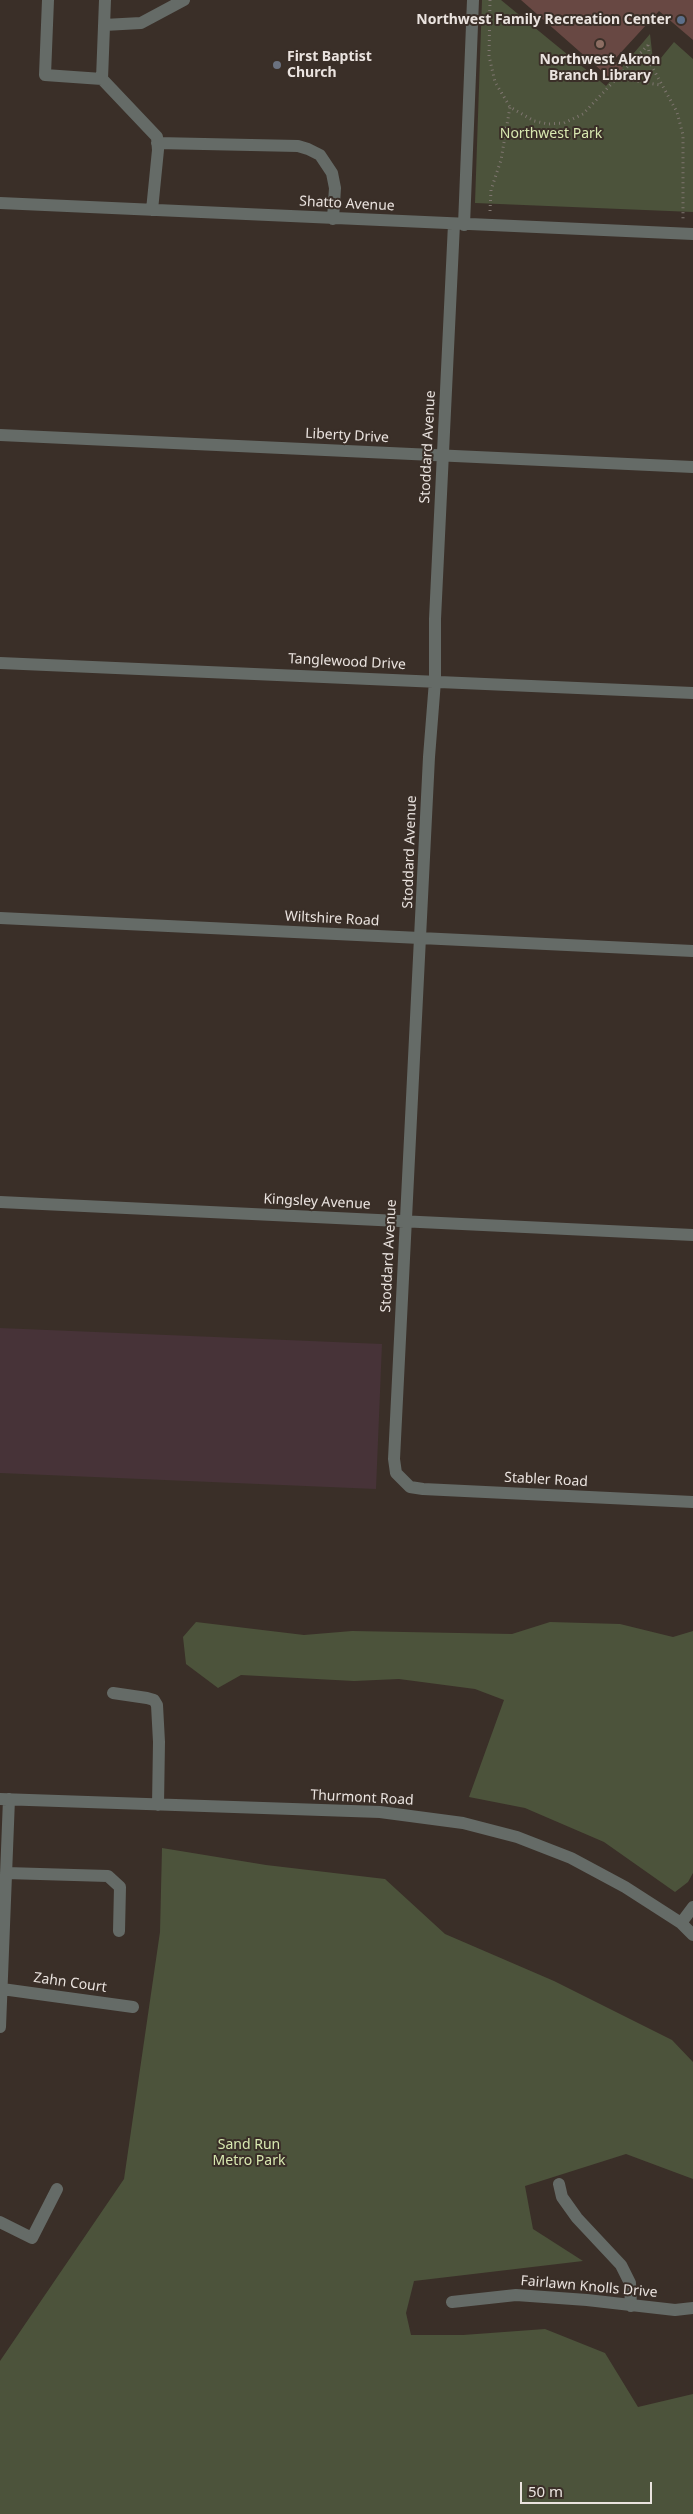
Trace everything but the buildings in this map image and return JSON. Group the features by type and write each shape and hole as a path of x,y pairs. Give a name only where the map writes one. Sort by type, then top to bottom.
{"street":[{"path":"48,0 45,75 102,79 157,137 152,210"},
{"path":"102,79 105,0"},
{"path":"104,26 141,23 184,0"},
{"name":"Stoddard Avenue","path":"400,1478 396,1473 394,1459 429,757 435,681 435,619 443,455 473,0"},
{"path":"157,143 298,146 308,148 320,156 332,173 335,188 333,219"},
{"name":"Shatto Avenue","path":"0,203 688,234"},
{"name":"Liberty Drive","path":"0,436 693,467"},
{"name":"Tanglewood Drive","path":"0,663 693,693"},
{"name":"Wiltshire Road","path":"0,918 693,951"},
{"name":"Kingsley Avenue","path":"0,1202 693,1235"},
{"name":"Stabler Road","path":"400,1478 410,1487 422,1489 693,1502"},
{"path":"113,1693 147,1698 154,1700 157,1704 159,1742 158,1804"},
{"path":"0,2027 6,1873 4,1799"},
{"name":"Thurmont Road","path":"4,1799 380,1812 472,1825 517,1837 571,1858 625,1887 681,1923 693,1935"},
{"path":"6,1873 108,1876 120,1887 119,1931"},
{"path":"681,1923 693,1907"},
{"name":"Zahn Court","path":"2,1989 133,2007"},
{"path":"559,2184 562,2198 577,2218 621,2265 630,2283 631,2306"},
{"path":"0,2222 32,2238 57,2189"},
{"name":"Fairlawn Knolls Drive","path":"452,2302 516,2295 586,2300 675,2310 693,2308"}],"path":[{"path":"490,0 490,68 495,82 510,107 534,121 548,124 564,123 584,114 648,45 651,65 676,112 683,135 688,234"},
{"path":"618,78 660,85"},
{"path":"489,226 491,190 501,160 510,107"}],"shaded area":[{"path":"0,1328 382,1344 376,1489 0,1473"}],"green space":[{"name":"Northwest Park","path":"482,0 501,0 606,86 650,34 653,60 656,64 674,42 693,59 693,212 475,203"},
{"path":"196,1622 304,1635 352,1631 512,1634 550,1622 620,1624 673,1637 693,1631 693,1873 688,1882 675,1892 604,1842 525,1808 469,1797 504,1700 475,1689 399,1679 354,1681 241,1675 218,1688 186,1664 183,1637"},
{"name":"Sand Run Metro Park","path":"162,1848 266,1865 385,1879 445,1934 554,1981 672,2040 693,2062 693,2179 626,2154 525,2186 533,2229 583,2261 414,2281 406,2313 411,2335 463,2335 545,2329 605,2353 638,2407 693,2394 693,2514 0,2514 0,2361 124,2179 160,1932"}],"place":[{"name":"Northwest Family Recreation Center","path":"681,20"},
{"name":"Northwest Akron Branch Library","path":"600,44"},
{"name":"First Baptist Church","path":"277,65"}]}
